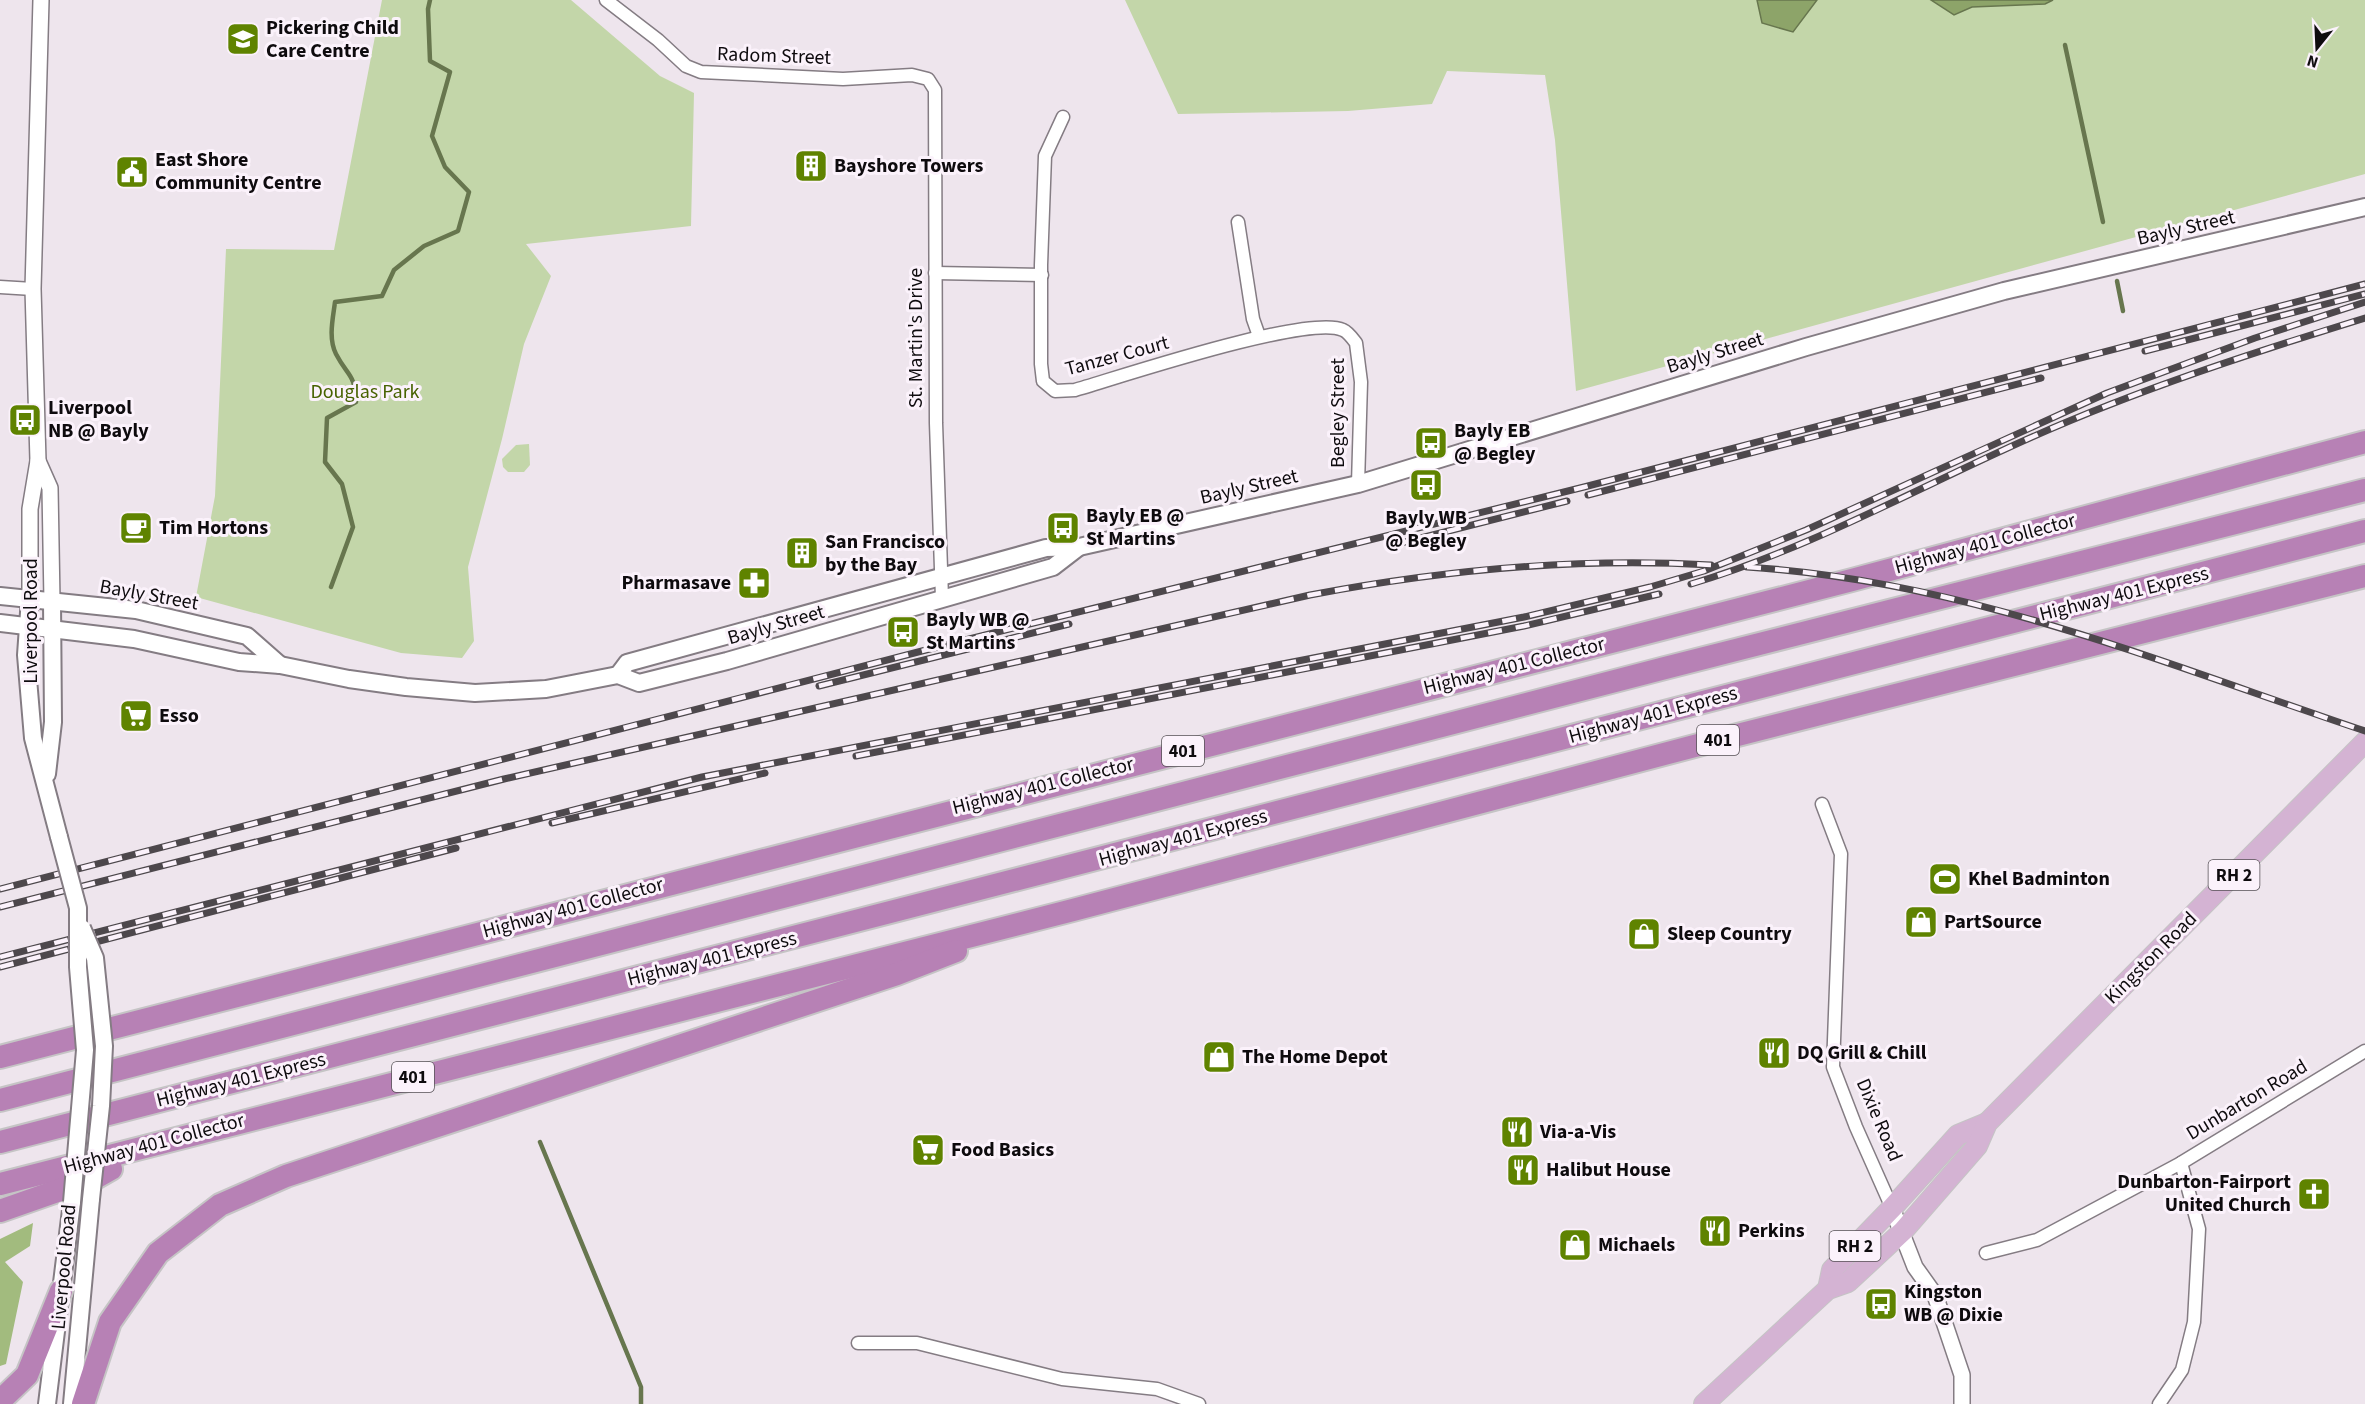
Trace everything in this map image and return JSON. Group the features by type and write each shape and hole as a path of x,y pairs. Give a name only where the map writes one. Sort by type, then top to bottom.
{"highway":[{"name":"Highway 401 Collector","path":"0,1057 1852,580 2365,442"},
{"name":"Highway 401 Express","path":"0,1100 1665,668 2365,490"},
{"name":"Highway 401 Express","path":"0,1142 2365,531"},
{"name":"Highway 401 Collector","path":"0,1184 1073,909 1718,740 2365,576"},
{"path":"83,1404 110,1322 158,1253 220,1205 286,1176 897,974 1000,934 1073,909"},
{"path":"0,1211 97,1177 157,1143"},
{"path":"0,1401 27,1375 61,1290"}],"main road":[{"name":"Bayly Street","path":"618,675 627,663 1046,548 1079,547 1358,484 1806,347 1993,294 2365,207"},
{"name":"Bayly Street","path":"0,623 134,639 240,662 280,664 349,679 475,693 546,689 618,675 639,683 727,661 1053,567 1079,547"},
{"name":"Bayly Street","path":"0,596 136,610 247,636 280,664"},
{"name":"Liverpool Road","path":"30,598 26,655 31,729 80,922 95,958 104,1046 101,1106 72,1404"},
{"name":"Liverpool Road","path":"46,782 53,722 52,601"},
{"name":"Kingston Road","path":"1704,1404 1828,1289 1848,1282 1902,1231 1977,1146 1987,1123 2365,742"},
{"name":"Liverpool Road","path":"47,1404 72,1202 85,1050 78,968 80,922"},
{"name":"Kingston Road","path":"1828,1289 1832,1270 1958,1135 1987,1123"}],"street":[{"name":"Liverpool Road","path":"30,598 30,508 38,461 33,289 41,0"},
{"name":"Radom Street","path":"606,0 658,40 686,66 701,72 843,79 912,75 928,79"},
{"name":"St. Martin's Drive","path":"928,79 934,90 935,273 942,598"},
{"name":"Tanzer Court","path":"1063,117 1045,156 1041,364 1043,381 1055,391 1075,390 1259,336 1324,328 1343,330 1356,343"},
{"path":"1238,222 1253,319 1259,336"},
{"path":"935,273 1042,274"},
{"path":"0,287 33,289"},
{"name":"Begley Street","path":"1356,343 1361,382 1358,484"},
{"name":"Liverpool Road","path":"38,461 50,488 52,601"},
{"name":"Dixie Road","path":"1822,804 1841,855 1833,1067 1915,1267 1935,1295 1962,1375 1962,1404"},
{"name":"Dunbarton Road","path":"2159,1404 2182,1370 2194,1322 2199,1229 2181,1163 2365,1051"},
{"path":"1986,1253 2037,1240 2181,1163"},
{"path":"858,1343 917,1343 1062,1379 1157,1389 1199,1404"}],"green space":[{"name":"Douglas Park","path":"382,0 571,0 660,76 694,93 691,226 526,244 551,276 524,344 502,439 468,567 474,641 462,658 401,653 196,597 215,496 226,249 334,250"},
{"path":"1125,0 1931,0 1954,15 1972,7 2045,4 2053,0 2365,0 2365,174 1576,391 1555,140 1545,75 1447,71 1432,104 1348,111 1178,114"},
{"path":"529,444 530,465 524,472 508,472 503,467 502,459 516,445"}],"shaded area":[{"path":"1757,0 1817,0 1793,32 1762,23"},
{"path":"1931,0 2053,0 2045,4 1972,7 1954,15"},
{"path":"33,1223 30,1246 5,1262 23,1282 6,1364 0,1366 0,1239"}],"waterway":[{"path":"331,587 353,527 342,484 325,462 327,418 356,402 352,380 336,354 332,341 335,302 382,296 394,270 424,246 458,231 469,192 445,167 432,136 450,72 430,61 428,9 430,0"},
{"path":"2065,45 2103,222"},
{"path":"2117,281 2123,311"},
{"path":"540,1142 641,1387 641,1404"}],"railway":[{"path":"0,889 949,644 1584,487 2365,284"},
{"path":"2145,351 2365,294"},
{"path":"0,957 702,777 1524,617 1650,587 1704,571 1806,530 2107,393 2255,338 2365,302"},
{"path":"1691,584 1735,570 1821,535 2032,437 2114,403 2238,358 2365,318"},
{"path":"1588,495 2041,378"},
{"path":"1393,545 1567,501"},
{"path":"0,907 504,779 1310,595 1460,572 1560,564 1711,565"},
{"path":"1747,567 1828,575 1907,589 1985,607 2137,652 2365,731"},
{"path":"856,756 1524,626 1659,594"},
{"path":"819,686 1069,624"},
{"path":"552,823 765,773"},
{"path":"0,967 456,848"}],"place":[{"name":"Pickering Child Care Centre","path":"243,39"},
{"name":"Bayshore Towers","path":"811,166"},
{"name":"East Shore Community Centre","path":"132,172"},
{"name":"Liverpool NB @ Bayly","path":"25,420"},
{"name":"Bayly EB @ Begley","path":"1431,443"},
{"name":"Bayly WB @ Begley","path":"1426,485"},
{"name":"Tim Hortons","path":"136,528"},
{"name":"Bayly EB @ St Martins","path":"1063,528"},
{"name":"San Francisco by the Bay","path":"802,553"},
{"name":"Pharmasave","path":"754,583"},
{"name":"Bayly WB @ St Martins","path":"903,632"},
{"name":"Esso","path":"136,716"},
{"name":"Khel Badminton","path":"1945,879"},
{"name":"PartSource","path":"1921,922"},
{"name":"Sleep Country","path":"1644,934"},
{"name":"DQ Grill & Chill","path":"1774,1053"},
{"name":"The Home Depot","path":"1219,1057"},
{"name":"Via-a-Vis","path":"1517,1132"},
{"name":"Food Basics","path":"928,1150"},
{"name":"Halibut House","path":"1523,1170"},
{"name":"Dunbarton-Fairport United Church","path":"2314,1194"},
{"name":"Perkins","path":"1715,1231"},
{"name":"Michaels","path":"1575,1245"},
{"name":"Kingston WB @ Dixie","path":"1881,1304"}]}
